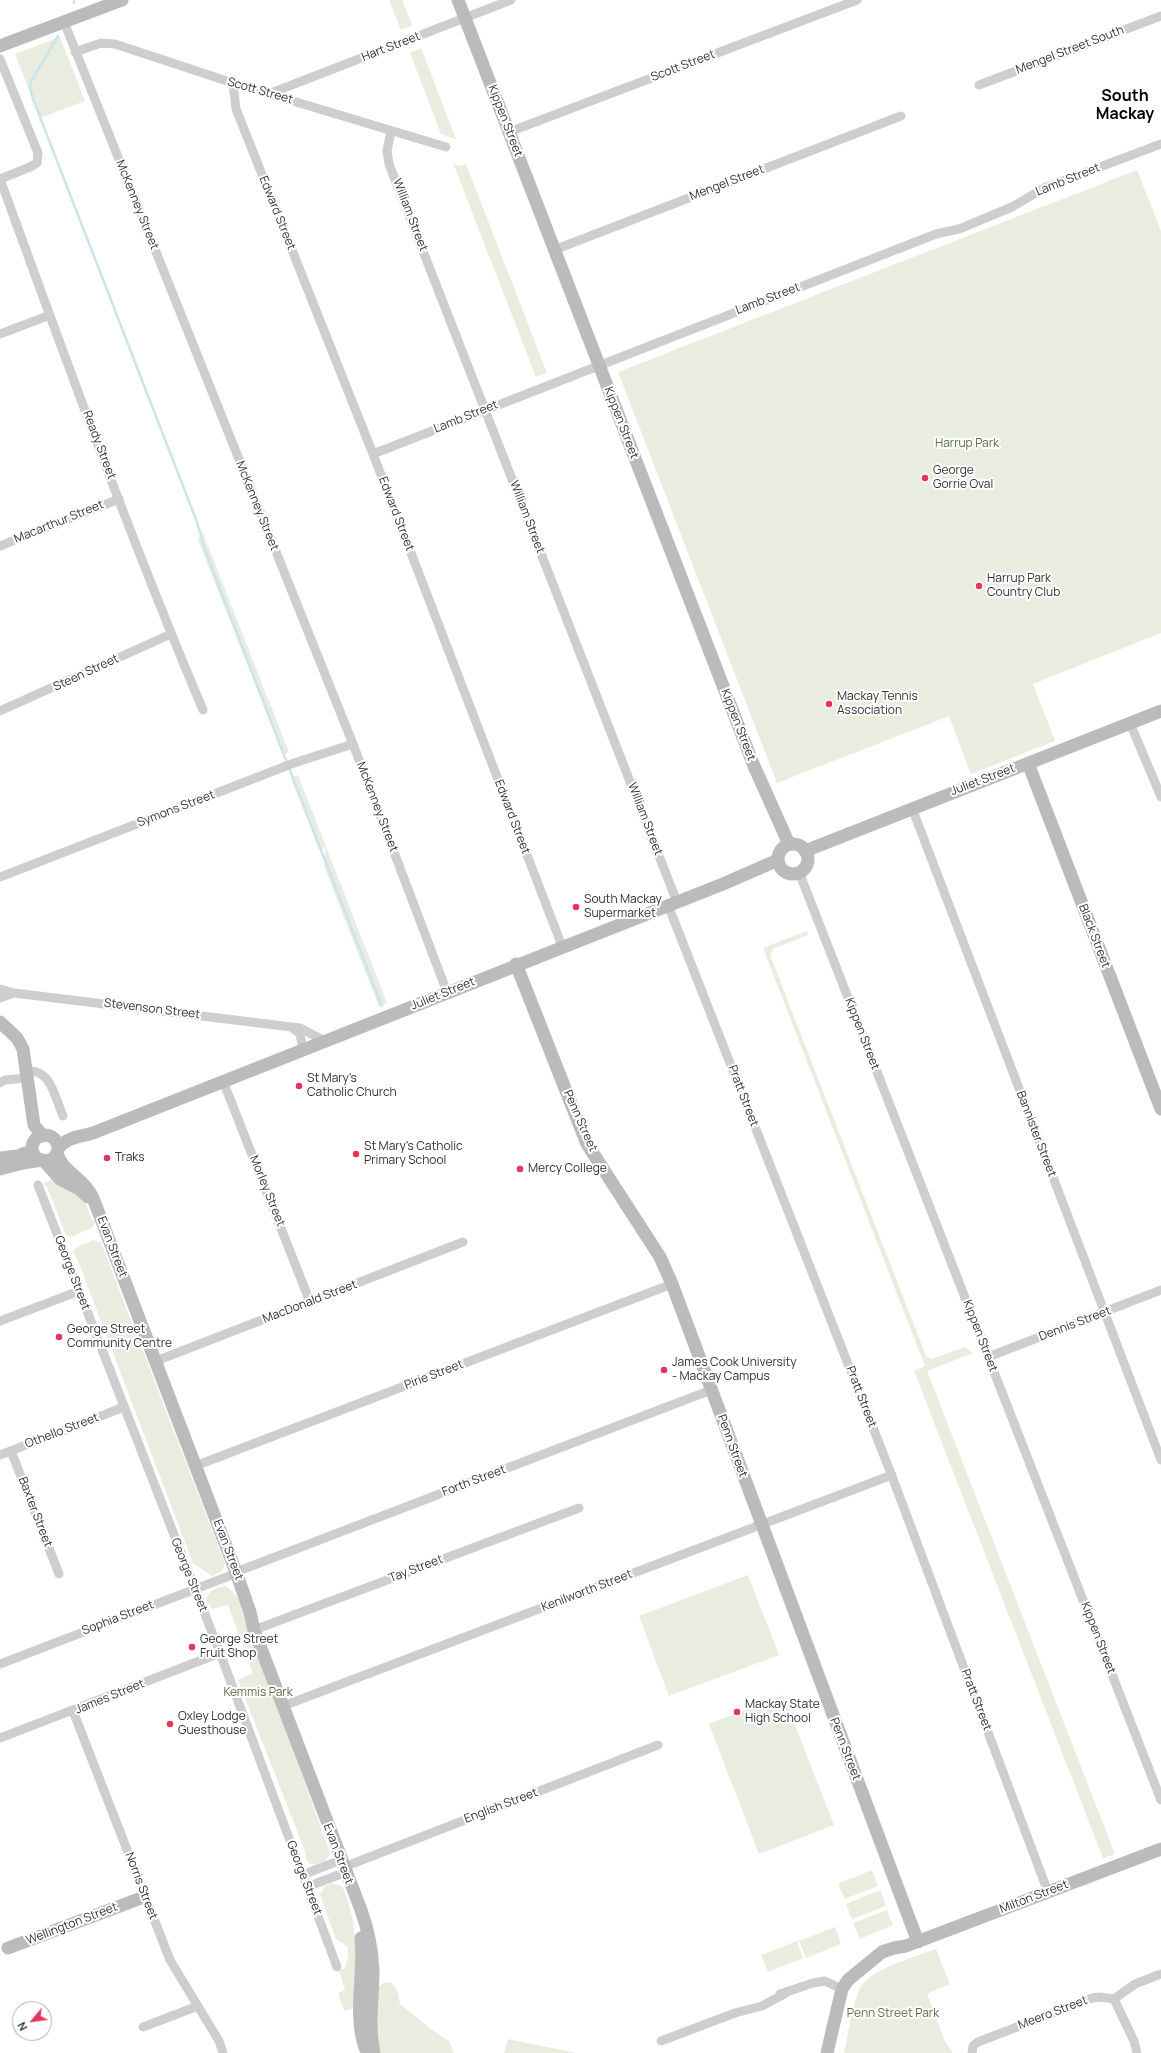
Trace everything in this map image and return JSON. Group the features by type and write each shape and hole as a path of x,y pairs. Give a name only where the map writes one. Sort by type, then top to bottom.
{"street":[{"path":"0,46 122,0"},
{"name":"Kippen Street","path":"458,0 754,766 789,844"},
{"name":"Hart Street","path":"271,93 511,0"},
{"name":"Scott Street","path":"510,132 856,0"},
{"name":"Mengel Street South","path":"979,85 1161,16"},
{"name":"McKenney Street","path":"64,22 353,744 447,992"},
{"name":"Scott Street","path":"75,52 101,43 115,44 233,83 271,93 390,131 446,147"},
{"path":"0,59 38,153 37,163 0,179"},
{"name":"Edward Street","path":"233,83 236,108 373,454 562,946"},
{"name":"Mengel Street","path":"554,250 901,116"},
{"name":"William Street","path":"390,131 387,151 389,164 486,409 672,904"},
{"name":"Lamb Street","path":"373,454 936,234 966,226 1012,207 1044,188 1161,144"},
{"name":"Ready Street","path":"0,179 119,499 171,634 203,710"},
{"path":"0,334 50,315"},
{"name":"Macarthur Street","path":"0,546 119,499"},
{"name":"Steen Street","path":"0,711 171,634"},
{"name":"Juliet Street","path":"805,850 1161,711"},
{"path":"1130,723 1161,797"},
{"name":"Symons Street","path":"0,877 282,767 353,744"},
{"name":"Black Street","path":"1028,763 1161,1109"},
{"name":"Bannister Street","path":"912,808 1161,1460"},
{"path":"789,844 798,845 805,850 807,860 806,865 799,872 786,872 778,860 782,849 789,844"},
{"name":"Juliet Street","path":"57,1151 68,1140 93,1133 107,1126 325,1041 516,964 672,904 778,860"},
{"name":"Kippen Street","path":"799,872 1161,1800"},
{"name":"Pratt Street","path":"672,904 892,1475 1048,1892"},
{"name":"Penn Street","path":"516,964 587,1144 660,1257 672,1284 761,1524 912,1944"},
{"name":"Stevenson Street","path":"0,989 14,993 303,1028 325,1041"},
{"name":"Stevenson Street","path":"0,998 14,993"},
{"path":"0,1022 20,1044 27,1081 26,1122 38,1140 34,1154 42,1160"},
{"path":"290,1026 300,1034 303,1049"},
{"path":"0,1084 5,1080 27,1081 38,1071 46,1076 63,1116"},
{"name":"Morley Street","path":"223,1081 310,1302"},
{"name":"Juliet Street","path":"0,1158 22,1155 38,1140 107,1126"},
{"path":"0,1169 23,1163 52,1159 57,1151 54,1139 38,1140"},
{"name":"Evan Street","path":"57,1151 63,1164 86,1186 97,1208 237,1572 250,1612 254,1630 353,1893 367,1971"},
{"name":"Evan Street","path":"42,1160 60,1179 81,1191 97,1208"},
{"name":"George Street","path":"38,1185 220,1653 302,1875 338,1967"},
{"name":"MacDonald Street","path":"156,1361 463,1242"},
{"name":"Pirie Street","path":"195,1466 672,1284"},
{"name":"Dennis Street","path":"988,1357 1161,1290"},
{"path":"0,1321 79,1291"},
{"name":"Forth Street","path":"237,1572 711,1390"},
{"name":"Othello Street","path":"0,1454 124,1407"},
{"name":"Baxter Street","path":"11,1450 59,1574"},
{"name":"Kenilworth Street","path":"283,1706 892,1475"},
{"name":"Tay Street","path":"254,1630 579,1508"},
{"name":"Sophia Street","path":"0,1664 237,1572"},
{"name":"James Street","path":"0,1738 74,1712 220,1653"},
{"name":"Norris Street","path":"74,1712 144,1897 170,1960 219,2041 224,2053"},
{"name":"English Street","path":"343,1867 658,1746"},
{"name":"Milton Street","path":"842,1990 857,1972 871,1961 884,1959 897,1954 912,1944 1161,1849"},
{"path":"302,1875 343,1867"},
{"path":"307,1887 343,1867"},
{"name":"Wellington Street","path":"4,1950 144,1897"},
{"path":"367,1971 361,2022 367,2053"},
{"path":"367,1971 374,2053"},
{"path":"1137,2053 1134,2041 1114,1999 1134,1984 1161,1974"},
{"path":"661,2041 735,2013 762,2006 786,1993 813,1983 826,1981 842,1990 827,2053"},
{"name":"Meero Street","path":"972,2053 973,2046 978,2042 1092,1998 1099,1997 1114,1999"},
{"path":"143,2027 198,2006"}],"green space":[{"path":"389,0 402,0 412,25 401,30"},
{"path":"60,37 85,101 40,118 15,54"},
{"path":"421,48 456,139 441,134 410,53"},
{"path":"453,163 460,166 466,164 547,373 536,377"},
{"name":"Harrup Park","path":"1137,170 1161,231 1161,633 1033,684 1055,741 971,774 949,716 777,783 618,372"},
{"path":"202,531 289,752 283,755 198,540"},
{"path":"298,775 387,1003 379,1007 324,866 326,847 319,850 291,778"},
{"path":"807,931 808,935 773,949 770,955 926,1356 932,1359 965,1347 973,1353 927,1371 1115,1854 1103,1858 914,1371 925,1366 763,948"},
{"path":"54,1178 82,1198 91,1218 95,1222 93,1227 72,1237 66,1235 47,1187 43,1184"},
{"path":"93,1240 100,1242 102,1245 224,1561 224,1567 218,1574 212,1576 193,1563 78,1261 73,1252 77,1247"},
{"path":"748,1575 779,1655 669,1696 639,1616"},
{"name":"Kemmis Park","path":"226,1586 238,1597 330,1853 325,1861 319,1864 310,1864 306,1859 305,1851 238,1680 253,1673 228,1605 212,1609 206,1600 213,1590"},
{"path":"783,1695 834,1825 759,1854 709,1724"},
{"path":"872,1870 878,1886 845,1899 838,1884"},
{"path":"331,1883 342,1886 352,1916 356,1945 355,2007 344,2011 338,1993 345,1990 339,1971 345,1968 348,1957 348,1947 336,1939 320,1895 324,1887"},
{"path":"880,1890 886,1906 852,1919 846,1904"},
{"path":"887,1910 893,1925 860,1939 853,1923"},
{"path":"835,1927 841,1944 806,1958 799,1941"},
{"path":"797,1941 803,1958 768,1972 761,1955"},
{"name":"Penn Street Park","path":"936,1949 950,1984 927,1994 945,2041 953,2053 844,2053 853,2008 862,1985 876,1973 886,1968"},
{"path":"385,1982 392,1983 397,1990 400,2004 431,2029 449,2041 454,2053 380,2053 376,2036 378,1987"},
{"path":"508,2039 576,2053 504,2053"}],"waterway":[{"path":"58,36 31,82 30,88 33,99 197,522 205,550 287,763"},
{"path":"289,768 382,1006"}],"place":[{"name":"George Gorrie Oval","path":"925,478"},
{"name":"Harrup Park Country Club","path":"979,586"},
{"name":"Mackay Tennis Association","path":"829,704"},
{"name":"South Mackay Supermarket","path":"576,907"},
{"name":"St Mary's Catholic Church","path":"299,1086"},
{"name":"St Mary's Catholic Primary School","path":"356,1154"},
{"name":"Traks","path":"107,1158"},
{"name":"Mercy College","path":"520,1169"},
{"name":"George Street Community Centre","path":"59,1337"},
{"name":"James Cook University - Mackay Campus","path":"664,1370"},
{"name":"George Street Fruit Shop","path":"192,1647"},
{"name":"Mackay State High School","path":"737,1712"},
{"name":"Oxley Lodge Guesthouse","path":"170,1724"}],"district":[{"name":"South Mackay","path":"1125,106"}]}
